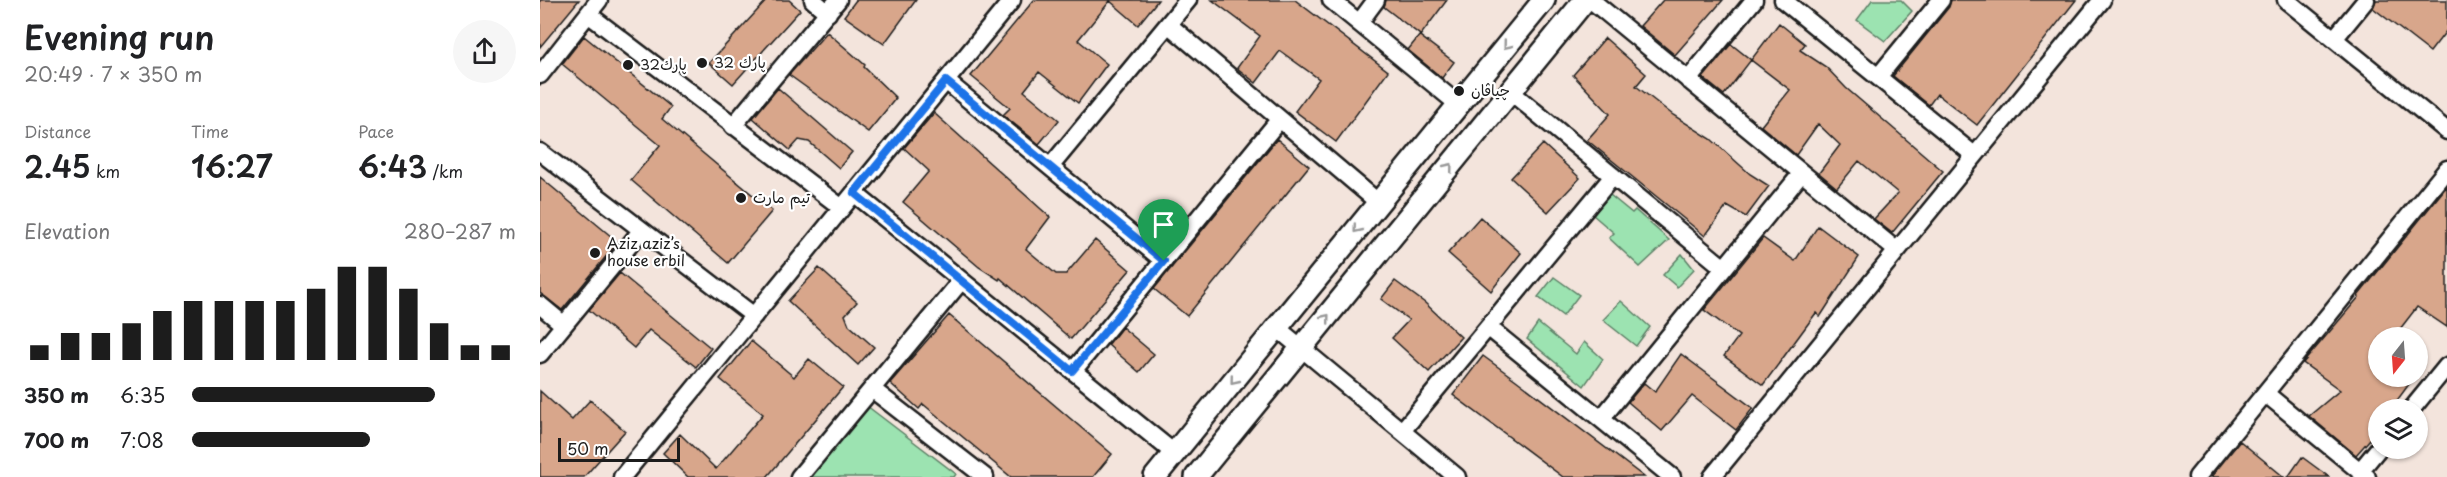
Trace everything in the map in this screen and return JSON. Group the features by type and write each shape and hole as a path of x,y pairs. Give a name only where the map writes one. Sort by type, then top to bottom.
{"street":[{"path":"540,75 599,0"},
{"path":"733,126 833,6 813,0"},
{"path":"622,477 1012,0"},
{"path":"1050,167 1188,0"},
{"path":"1331,0 1459,105"},
{"path":"1359,23 1376,0"},
{"path":"1155,477 1544,0"},
{"path":"1196,477 1585,0"},
{"path":"1591,0 1896,250"},
{"path":"1688,80 1754,0"},
{"path":"1783,0 1974,155"},
{"path":"1878,77 1941,0"},
{"path":"1712,477 2102,0"},
{"path":"2286,0 2447,131"},
{"path":"2334,39 2366,0"},
{"path":"588,14 842,208"},
{"path":"1169,24 1379,203"},
{"path":"946,81 1164,261"},
{"path":"1510,91 1724,268"},
{"path":"1072,371 1279,120"},
{"path":"540,152 754,316"},
{"path":"2197,477 2447,169"},
{"path":"1601,419 1801,174"},
{"path":"1402,431 1613,176"},
{"path":"854,193 1174,453"},
{"path":"540,354 641,231"},
{"path":"799,477 961,281"},
{"path":"540,305 564,325"},
{"path":"1488,327 1672,477"},
{"path":"1276,328 1457,477"},
{"path":"2420,399 2447,366"},
{"path":"872,389 982,476"},
{"path":"2265,393 2364,474 2372,459"}],"green space":[{"path":"1872,0 1901,0 1912,11 1885,41 1857,20"},
{"path":"1610,195 1632,213 1635,210 1669,240 1640,267 1609,238 1614,233 1593,215"},
{"path":"1682,254 1694,269 1677,287 1663,275"},
{"path":"1554,277 1579,295 1563,316 1538,297"},
{"path":"1621,301 1650,327 1636,346 1603,320"},
{"path":"1538,323 1576,354 1584,342 1603,359 1584,386 1527,339"},
{"path":"867,406 956,474 954,477 808,477"}],"building":[{"path":"540,0 579,0 540,47"},
{"path":"767,0 789,0 800,10 733,84 709,63"},
{"path":"856,0 916,0 884,44 844,16"},
{"path":"1034,0 1158,0 1138,25 1110,1 1078,40 1107,64 1078,103 1039,72 1024,91 1059,120 1039,144 1003,115 1010,108 971,76"},
{"path":"1212,0 1295,0 1388,71 1336,142 1295,111 1319,79 1280,51 1256,83 1237,68 1260,36"},
{"path":"1386,0 1447,0 1420,36 1454,62 1442,78 1408,50 1420,35 1384,7"},
{"path":"1663,0 1723,0 1675,55 1640,26"},
{"path":"1951,0 2076,0 1977,125 1937,94 1929,105 1893,76 1949,7"},
{"path":"2376,0 2447,0 2447,30 2430,52 2373,8"},
{"path":"1779,23 1805,44 1800,50 1826,67 1846,88 1943,171 1892,233 1874,219 1898,193 1859,161 1837,188 1819,173 1840,145 1818,124 1796,155 1761,126 1790,90 1751,60"},
{"path":"827,32 865,65 864,67 896,98 868,132 789,75"},
{"path":"584,36 671,107 662,119 772,211 728,263 631,180 660,145 562,64"},
{"path":"1605,38 1646,74 1636,86 1673,115 1711,139 1750,174 1769,186 1746,217 1727,206 1705,236 1587,140 1610,114 1573,75"},
{"path":"1731,44 1751,60 1724,95 1703,78"},
{"path":"778,88 852,152 839,168 809,142 799,140 790,150 753,118"},
{"path":"934,113 1050,217 1026,249 1056,274 1066,274 1095,240 1130,270 1071,339 1000,278 999,280 979,267 903,202 929,171 904,148"},
{"path":"1277,139 1309,166 1187,316 1154,289"},
{"path":"1543,144 1580,178 1548,212 1511,178"},
{"path":"540,177 618,242 562,310 540,293"},
{"path":"2447,186 2447,327 2417,307 2402,327 2368,327 2368,387 2407,387 2398,399 2368,399 2368,441 2356,455 2309,416 2340,390 2303,363"},
{"path":"1480,217 1521,253 1491,291 1448,253"},
{"path":"1818,226 1859,257 1820,317 1816,313 1763,385 1724,356 1739,336 1704,310 1763,238 1795,261"},
{"path":"819,268 857,302 845,315 849,325 874,347 858,365 788,301"},
{"path":"620,273 711,348 696,367 649,330 634,348 589,310"},
{"path":"1395,281 1425,303 1461,337 1429,372 1392,338 1409,320 1381,299"},
{"path":"949,315 1112,454 1093,477 1011,477 923,404 919,409 890,383"},
{"path":"1122,327 1154,354 1139,372 1108,345"},
{"path":"751,341 794,377 809,359 843,387 767,477 688,477 663,453 680,434 716,469 763,414 720,379"},
{"path":"1681,354 1753,408 1736,430 1692,396 1662,431 1628,402 1644,383 1655,392"},
{"path":"1483,356 1644,477 1563,477 1453,395"},
{"path":"540,391 572,420 590,400 625,431 584,477 540,477"},
{"path":"2240,441 2284,477 2211,477"},
{"path":"2302,457 2329,477 2288,477"}],"place":[{"name":"32 پارك","path":"702,63"},
{"name":"32پارك","path":"628,65"},
{"name":"چياڤان","path":"1459,91"},
{"name":"تيم مارت","path":"741,198"},
{"name":"Aziz aziz’s house erbil","path":"595,253"}],"route":[{"path":"946,81 1164,261 1072,371 854,193 946,81"}]}
